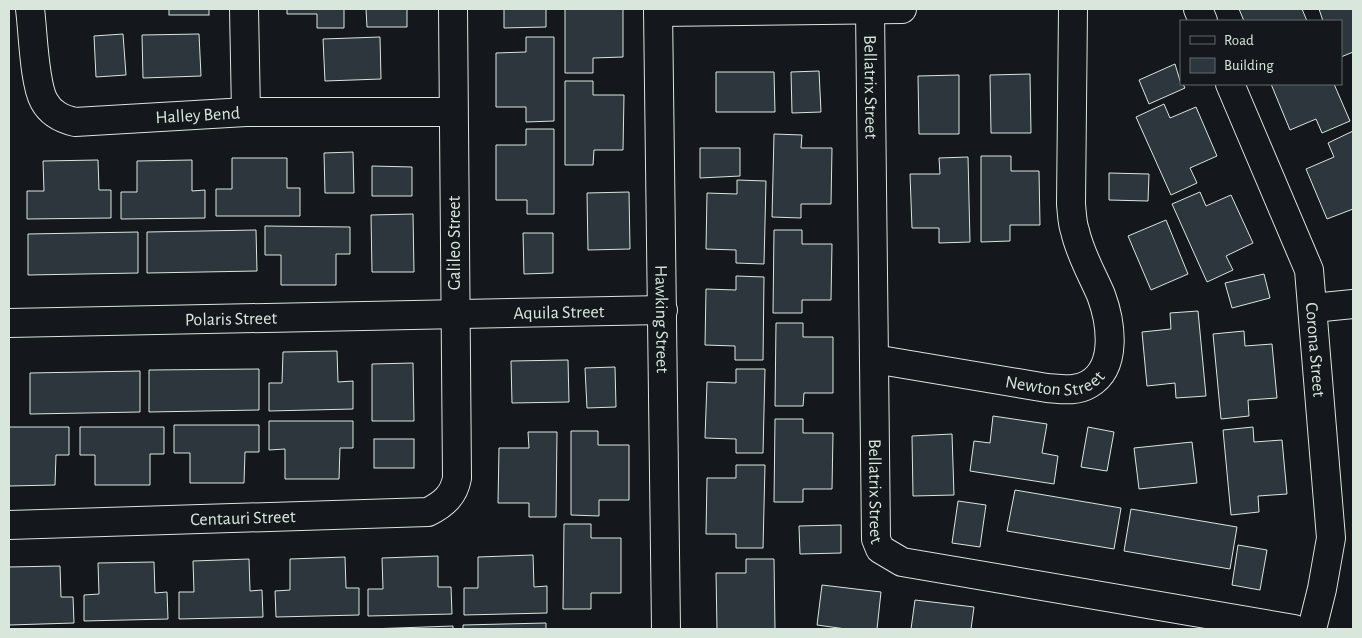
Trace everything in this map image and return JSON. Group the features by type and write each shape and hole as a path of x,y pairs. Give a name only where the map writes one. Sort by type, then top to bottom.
{"street":[{"name":"Halley Bend","path":"30,9 39,87 44,101 52,112 63,119 75,122 246,112 453,112"},
{"path":"244,9 246,112"},
{"name":"Galileo Street","path":"453,9 456,478"},
{"name":"Bellatrix Street","path":"870,9 876,539 880,548 902,562 1294,629"},
{"path":"658,10 902,9"},
{"name":"Newton Street","path":"874,359 1047,388 1072,390 1088,384 1099,376 1109,351 1109,328 1102,297 1074,231 1071,204 1073,9"},
{"name":"Hawking Street","path":"658,10 666,629"},
{"name":"Corona Street","path":"1230,85 1309,270 1331,538 1322,589 1312,629"},
{"path":"1313,308 1353,304"},
{"name":"Aquila Street","path":"454,314 663,310"},
{"name":"Polaris Street","path":"9,323 454,314"},
{"name":"Centauri Street","path":"9,525 428,512 448,499 455,489 456,478"}],"building":[{"path":"169,9 209,9 209,15 169,15"},
{"path":"287,9 344,9 344,28 317,28 317,14 287,14"},
{"path":"366,9 407,9 407,27 367,27"},
{"path":"504,9 546,9 546,27 504,28"},
{"path":"565,9 623,9 623,57 593,58 593,73 565,73"},
{"path":"1239,9 1302,9 1307,20 1244,20"},
{"path":"1319,9 1353,9 1353,52 1342,57 1342,20 1323,20"},
{"path":"123,34 126,75 96,77 94,36"},
{"path":"199,34 201,76 143,78 142,35"},
{"path":"380,37 381,79 325,81 323,39"},
{"path":"526,37 554,37 554,121 526,122 526,107 496,107 496,53 526,52"},
{"path":"1175,64 1180,85 1184,85 1185,88 1149,104 1139,80"},
{"path":"819,71 821,112 792,113 791,72"},
{"path":"716,72 774,72 775,112 716,112"},
{"path":"1030,74 1031,133 991,133 990,75"},
{"path":"959,75 959,134 919,134 918,76"},
{"path":"565,81 593,81 593,95 624,95 623,150 594,150 593,165 565,165"},
{"path":"1271,85 1334,85 1350,121 1322,133 1316,119 1290,130"},
{"path":"1164,104 1170,118 1196,107 1217,156 1190,168 1197,183 1171,195 1136,117"},
{"path":"526,129 554,129 554,214 527,214 527,200 496,200 496,145 526,145"},
{"path":"1353,131 1353,209 1327,219 1306,169 1334,157 1328,143"},
{"path":"774,134 802,135 801,148 832,148 831,204 801,204 801,218 772,217"},
{"path":"700,148 740,148 740,176 700,178"},
{"path":"353,152 354,193 325,193 324,153"},
{"path":"981,156 1011,156 1011,171 1039,171 1040,225 1010,225 1010,241 981,242"},
{"path":"968,157 970,242 939,243 939,228 912,228 910,174 940,174 939,158"},
{"path":"232,158 287,158 287,188 300,188 300,216 216,216 216,189 232,189"},
{"path":"98,160 99,190 111,190 111,218 27,219 27,191 44,191 43,161"},
{"path":"192,160 192,191 205,190 205,218 121,219 121,192 137,192 137,161"},
{"path":"372,166 412,167 412,196 372,196"},
{"path":"1109,173 1149,174 1148,201 1109,200"},
{"path":"737,180 766,181 764,264 736,263 736,250 706,249 707,193 737,194"},
{"path":"629,192 630,249 588,250 587,193"},
{"path":"1200,192 1206,206 1231,195 1253,243 1226,256 1233,270 1207,282 1172,204"},
{"path":"413,214 414,272 372,272 371,215"},
{"path":"1166,220 1188,274 1151,290 1128,236"},
{"path":"265,226 350,227 350,254 336,254 336,285 281,285 281,255 265,255"},
{"path":"256,230 257,271 147,273 147,232"},
{"path":"774,230 802,230 802,244 832,244 831,300 802,300 802,313 773,313"},
{"path":"138,232 138,273 28,275 28,234"},
{"path":"523,233 553,233 553,273 524,274"},
{"path":"1264,274 1270,298 1232,308 1225,283"},
{"path":"736,276 764,277 763,360 735,360 735,346 705,345 706,289 736,290"},
{"path":"1198,311 1206,396 1176,398 1175,383 1147,386 1142,332 1171,329 1170,313"},
{"path":"776,323 803,323 803,337 833,337 833,393 804,393 803,406 775,406"},
{"path":"1244,331 1245,346 1272,344 1277,398 1248,400 1249,416 1221,419 1213,334"},
{"path":"337,351 338,382 353,381 353,409 269,411 269,383 282,383 283,352"},
{"path":"568,360 569,402 512,403 511,361"},
{"path":"413,363 414,421 372,421 372,364"},
{"path":"615,367 616,407 587,408 585,368"},
{"path":"259,369 259,410 149,412 149,370"},
{"path":"736,369 765,369 763,453 736,453 736,439 705,438 707,382 736,383"},
{"path":"140,371 140,412 30,414 30,373"},
{"path":"993,416 1047,424 1042,453 1058,456 1054,484 970,471 974,441 990,443"},
{"path":"775,419 803,419 803,433 833,433 832,489 803,489 803,502 774,502"},
{"path":"269,421 353,421 353,448 340,448 339,479 285,479 285,449 269,450"},
{"path":"174,425 259,425 259,452 245,452 244,483 190,483 190,453 174,453"},
{"path":"9,427 69,427 69,455 56,455 55,485 9,486"},
{"path":"80,427 164,427 164,454 150,454 150,485 95,485 95,455 80,455"},
{"path":"1088,427 1114,432 1107,471 1081,467"},
{"path":"1253,427 1254,442 1282,440 1287,494 1258,496 1259,512 1231,515 1223,430"},
{"path":"571,431 598,431 598,445 629,445 629,500 599,500 599,516 571,515"},
{"path":"528,432 557,432 556,517 529,517 529,503 498,503 499,448 529,448"},
{"path":"952,434 954,495 913,496 912,436"},
{"path":"374,439 414,439 414,468 374,468"},
{"path":"1192,442 1197,483 1139,489 1134,448"},
{"path":"736,465 765,465 763,548 736,548 736,534 706,534 707,478 736,478"},
{"path":"1015,490 1121,508 1114,549 1007,531"},
{"path":"958,501 986,505 980,547 952,543"},
{"path":"1131,509 1237,527 1230,569 1124,551"},
{"path":"564,524 591,524 591,538 621,538 621,593 591,593 591,609 563,609"},
{"path":"841,525 841,553 800,554 799,526"},
{"path":"1238,545 1267,550 1260,590 1232,585"},
{"path":"533,555 534,587 547,586 547,613 464,615 464,588 478,588 478,557"},
{"path":"438,556 438,587 451,587 452,614 368,616 368,589 383,589 382,558"},
{"path":"345,557 346,588 359,588 359,615 276,617 275,591 290,590 290,559"},
{"path":"249,559 250,591 262,590 263,617 179,619 179,592 194,592 193,561"},
{"path":"746,559 774,559 775,629 717,629 716,573 746,573"},
{"path":"154,562 155,593 167,592 168,619 84,621 84,595 99,594 98,563"},
{"path":"60,566 61,597 73,597 74,623 9,625 9,567"},
{"path":"822,585 881,592 877,629 846,629 817,625"},
{"path":"915,600 974,607 971,629 911,629"},
{"path":"546,623 546,629 463,629 463,625"},
{"path":"453,626 453,629 369,629"}]}
